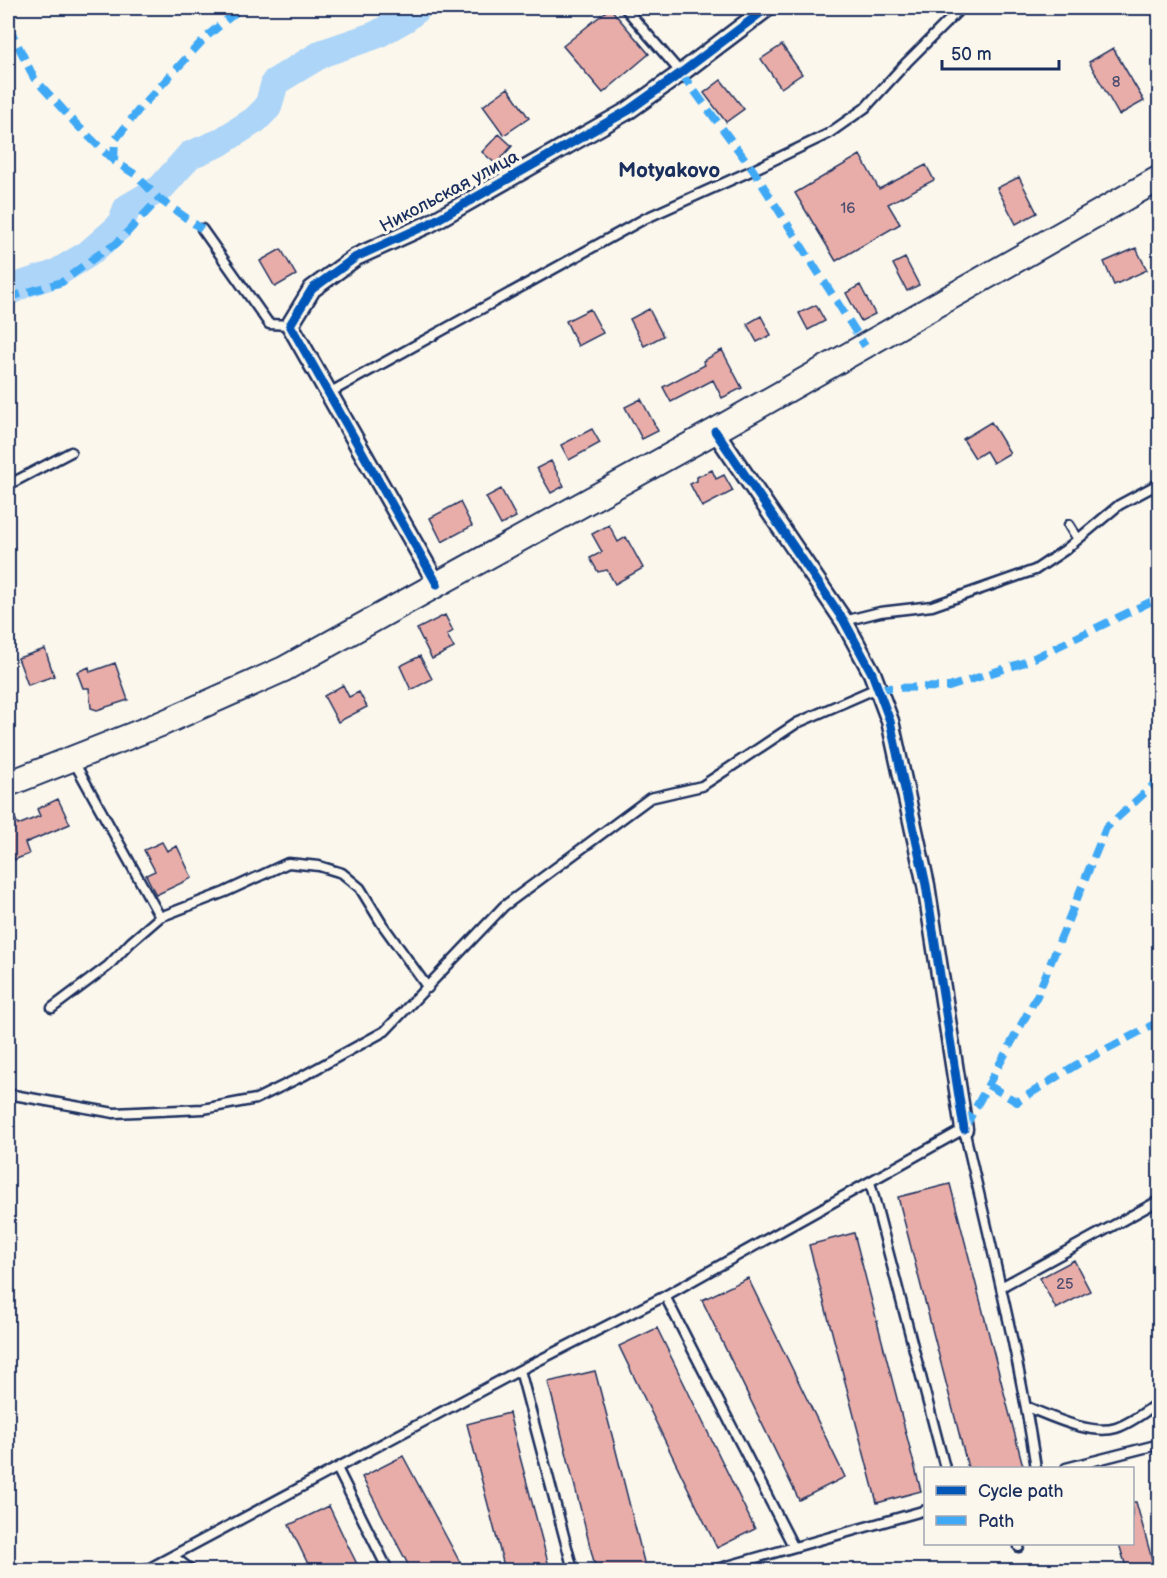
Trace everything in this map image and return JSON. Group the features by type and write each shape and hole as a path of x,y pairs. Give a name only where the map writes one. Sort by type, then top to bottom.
{"main road":[{"path":"8,784 221,699 284,669 715,431 1160,178"}],"street":[{"name":"Никольская улица","path":"290,325 312,289 356,257 429,224 629,110 767,8"},
{"path":"290,325 437,584"},
{"path":"715,431 844,621 872,673 890,721 926,885 963,1129"}],"lane":[{"path":"625,8 681,73"},
{"path":"329,393 645,219 828,134 865,108 961,8"},
{"path":"202,229 269,324 290,325"},
{"path":"8,485 71,452"},
{"path":"844,621 880,612 932,606 1035,570 1065,550 1119,505 1160,483"},
{"path":"1069,525 1077,538"},
{"path":"8,1094 114,1113 203,1109 256,1099 385,1031 504,906 650,798 702,786 797,723 877,688"},
{"path":"72,759 160,917"},
{"path":"52,1008 108,966 160,917 225,892 288,863 319,866 342,873 360,888 382,924 428,988"},
{"path":"146,1570 520,1370 665,1296 963,1129 1027,1407 1036,1467"},
{"path":"870,1182 945,1467"},
{"path":"1001,1287 1160,1200"},
{"path":"665,1296 793,1546"},
{"path":"520,1370 573,1570"},
{"path":"1027,1407 1062,1422 1084,1428 1114,1428 1150,1409 1160,1401"},
{"path":"1070,1467 1160,1444"},
{"path":"338,1468 388,1570"},
{"path":"713,1570 924,1511"},
{"path":"173,1556 191,1570"}],"building":[{"path":"610,8 649,54 603,93 563,46"},
{"path":"782,45 802,74 781,88 761,59"},
{"path":"1113,48 1144,101 1119,115 1089,62"},
{"path":"721,80 744,109 726,122 704,93"},
{"path":"508,88 529,118 504,135 483,106"},
{"path":"499,134 512,146 496,164 482,152"},
{"path":"860,155 879,189 926,165 934,180 888,204 900,224 836,261 795,193"},
{"path":"1019,177 1037,213 1016,224 997,188"},
{"path":"1136,248 1147,270 1114,285 1104,262"},
{"path":"281,249 296,275 275,287 260,261"},
{"path":"905,258 919,285 907,291 893,264"},
{"path":"860,285 875,314 861,321 846,293"},
{"path":"816,305 825,321 808,330 799,313"},
{"path":"590,309 603,333 578,346 566,321"},
{"path":"649,309 663,336 644,346 630,319"},
{"path":"761,316 771,335 757,342 747,324"},
{"path":"722,350 742,388 722,398 713,380 671,402 663,387 705,365 703,361"},
{"path":"641,399 658,431 642,439 625,407"},
{"path":"991,422 1010,453 993,463 986,451 975,458 963,439"},
{"path":"592,429 600,443 569,460 561,445"},
{"path":"551,461 564,486 551,493 537,468"},
{"path":"712,470 716,479 724,475 733,491 702,507 690,484 697,481 697,477"},
{"path":"501,489 516,517 501,525 486,497"},
{"path":"460,502 472,526 442,542 430,518"},
{"path":"609,525 618,542 626,537 643,568 615,584 607,570 598,572 590,558 602,552 592,534"},
{"path":"445,615 453,631 447,635 454,648 432,659 417,629"},
{"path":"45,649 54,676 28,685 18,658"},
{"path":"420,656 432,679 411,690 400,666"},
{"path":"115,663 128,700 97,710 91,708 89,688 83,688 77,672 89,667 90,672"},
{"path":"343,685 349,697 359,692 367,707 338,722 324,696"},
{"path":"58,799 70,824 25,843 29,854 14,860 8,843 8,802 18,825 40,816 37,809"},
{"path":"162,842 167,851 177,846 192,878 156,895 146,875 155,871 144,850"},
{"path":"950,1184 1023,1466 968,1467 898,1197"},
{"path":"854,1233 921,1491 877,1503 809,1245"},
{"path":"1074,1260 1090,1291 1056,1309 1040,1278"},
{"path":"748,1278 845,1477 799,1500 702,1300"},
{"path":"657,1328 755,1529 717,1548 619,1346"},
{"path":"595,1371 646,1570 596,1570 548,1382"},
{"path":"509,1413 550,1570 505,1570 467,1424"},
{"path":"403,1456 464,1570 411,1570 362,1477"},
{"path":"1134,1502 1136,1502 1155,1570 1127,1570 1119,1545 1134,1545"},
{"path":"329,1506 360,1570 311,1570 289,1525"}],"waterway":[{"path":"8,292 55,274 88,254 120,226 127,208 161,188 190,155 219,143 255,120 268,107 275,82 323,53 376,35 406,18 418,8"}],"marked path":[{"path":"114,161 115,140 141,107 206,37 241,8"},
{"path":"8,25 34,78 77,125 114,161 136,175 159,199 202,229"},
{"path":"681,73 753,170 865,346"},
{"path":"8,301 14,296 62,282 116,244 159,199"},
{"path":"877,688 949,687 1028,661 1150,602 1160,600"},
{"path":"965,1127 1037,996 1106,828 1160,779"},
{"path":"988,1085 1017,1102 1076,1065 1160,1021"}],"cycle path":[{"path":"437,584 290,325 312,289 356,257 429,224 629,110 767,8"},
{"path":"715,431 844,621 872,673 890,721 926,885 964,1129"}],"district":[{"name":"Motyakovo","path":"669,170"}]}
